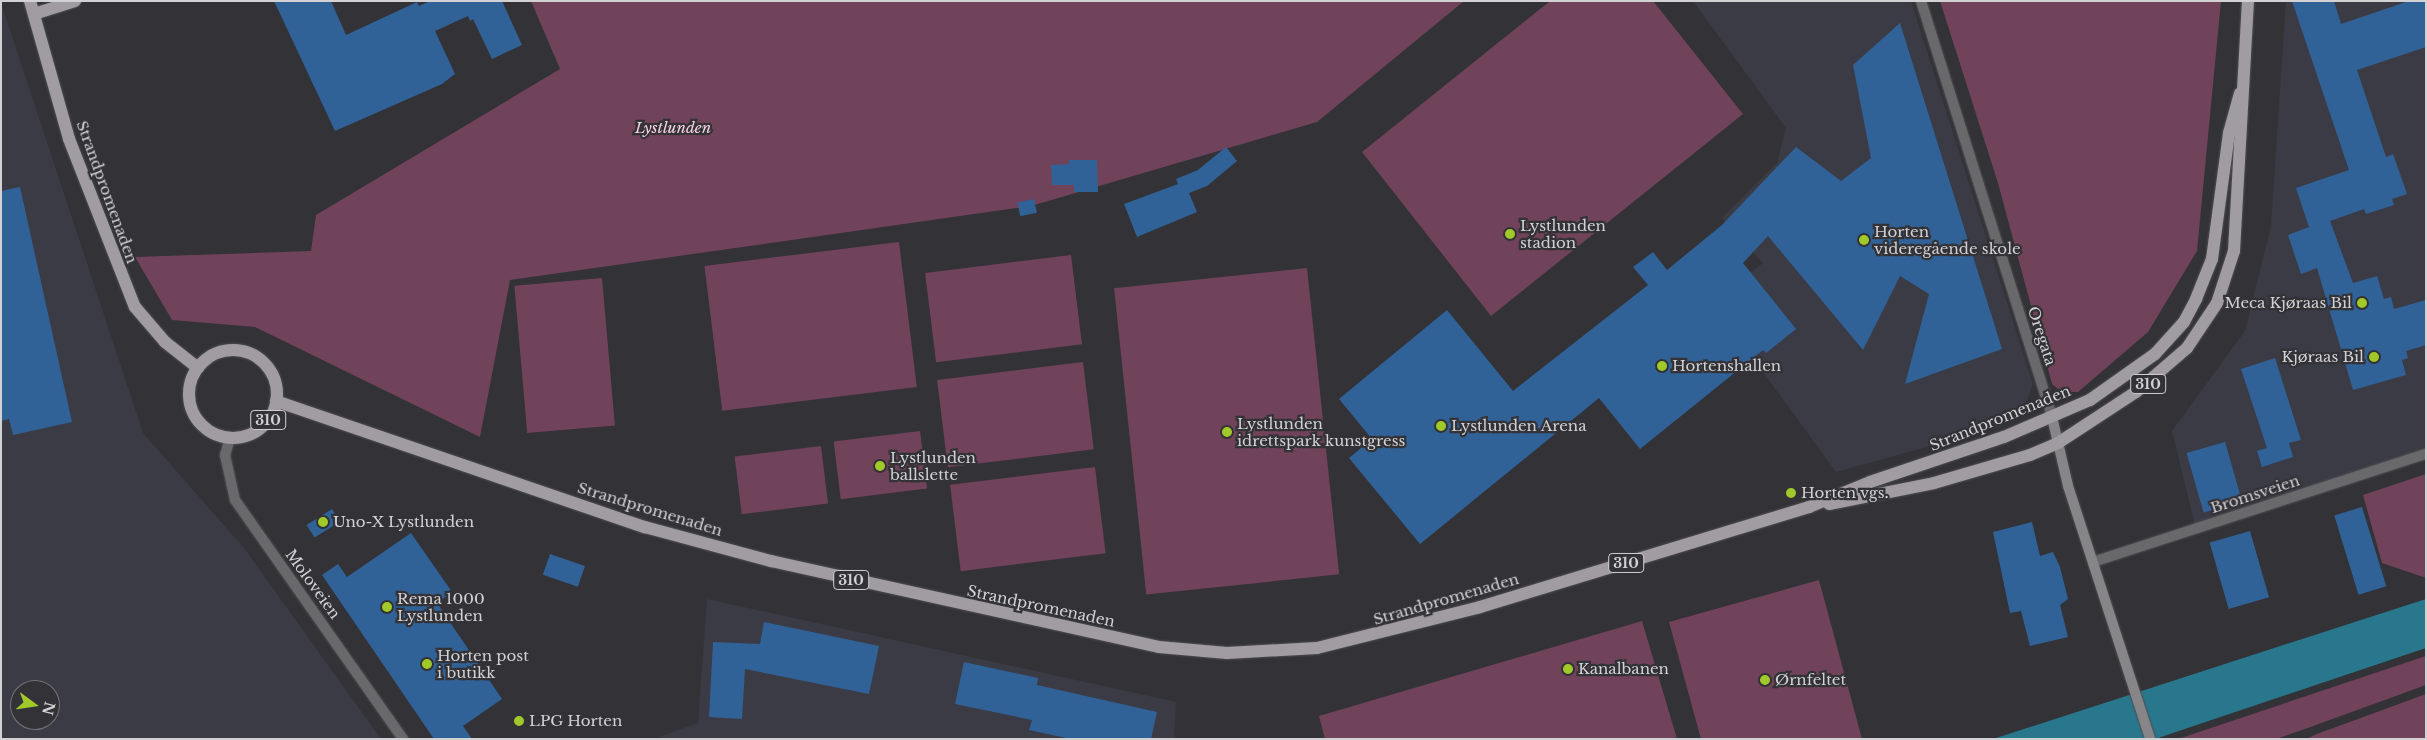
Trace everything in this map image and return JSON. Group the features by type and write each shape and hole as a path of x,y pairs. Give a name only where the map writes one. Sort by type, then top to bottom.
{"main road":[{"path":"32,7 74,1"},
{"name":"Strandpromenaden","path":"1809,507 1934,483 2030,455 2058,442 2156,378 2186,348 2217,303 2227,276 2237,228 2240,93 2248,1"},
{"name":"Strandpromenaden","path":"32,7 69,139 135,307 164,342 198,368"},
{"name":"Strandpromenaden","path":"276,401 706,544 1062,628 1193,651 1259,653 1344,643 1480,607 1809,507 2052,418 2090,400 2143,364 2184,322 2212,259 2229,133 2240,93"},
{"name":"310","path":"221,352 250,354 271,373 276,401 265,424 243,437 230,438 205,428 194,412 189,393 198,368 221,352"},
{"name":"Oregata","path":"2052,418 2094,562 2150,739"}],"street":[{"name":"Oregata","path":"1921,1 2052,418"},
{"name":"Moloveien","path":"230,438 225,455 235,500 404,739"},
{"name":"Bromsveien","path":"2094,562 2426,454"}],"shaded area":[{"name":"Horten videregående skole","path":"1693,1 1911,1 2033,384 2021,416 1999,427 1836,472 1712,302 1763,263 1722,218 1777,163 1786,128"},
{"path":"2286,1 2426,1 2426,453 2196,529 2172,431 2245,331 2271,226"},
{"path":"1,3 143,433 244,548 381,739 1,739"},
{"path":"707,599 1176,702 1174,739 653,739 698,723"}],"green space":[{"name":"Lystlunden","path":"531,1 1464,1 1317,122 1031,206 510,280 480,437 255,327 172,320 135,257 311,251 316,215 560,69"},
{"name":"Lystlunden stadion","path":"1550,1 1653,1 1743,114 1491,316 1362,152"},
{"path":"1940,1 2221,1 2197,251 2148,332 2078,392 2062,392 2052,384 1998,183"},
{"path":"899,242 917,387 722,411 704,266"},
{"path":"1071,255 1082,344 936,362 925,273"},
{"name":"Lystlunden idrettspark kunstgress","path":"1307,268 1339,574 1146,595 1114,288"},
{"path":"602,278 615,425 527,433 514,286"},
{"path":"1083,362 1094,449 948,467 937,380"},
{"name":"Lystlunden ballslette","path":"920,431 927,489 841,499 834,442"},
{"path":"821,446 828,504 742,514 735,457"},
{"path":"1095,467 1106,553 961,571 950,485"},
{"path":"2426,474 2426,578 2382,563 2363,495"},
{"name":"Ørnfeltet","path":"1819,580 1862,739 1701,739 1669,622"},
{"name":"Kanalbanen","path":"1642,621 1677,739 1325,739 1319,716"},
{"path":"2426,656 2426,685 2276,739 2178,739"},
{"path":"2426,694 2426,739 2306,739 2317,734"}],"water":[{"path":"2426,599 2426,648 2155,739 1993,739"}],"building":[{"path":"274,1 331,1 346,35 417,2 419,6 430,1 502,1 522,45 492,59 473,19 470,21 468,16 435,31 455,74 442,84 335,131"},
{"path":"2292,1 2334,1 2341,24 2409,1 2426,1 2426,47 2357,70 2386,157 2393,154 2407,194 2392,199 2394,205 2366,214 2364,209 2330,221 2353,283 2377,276 2384,299 2391,297 2394,309 2426,300 2426,345 2406,351 2408,358 2402,360 2406,375 2353,390 2317,268 2301,274 2288,235 2309,227 2296,188 2349,170"},
{"path":"1900,23 2002,349 1905,384 1929,294 1900,276 1863,350 1768,236 1743,263 1796,329 1766,353 1763,350 1640,449 1599,398 1420,544 1349,458 1372,439 1339,399 1447,310 1513,391 1648,285 1633,267 1653,252 1667,270 1722,225 1796,147 1841,181 1871,158 1853,65"},
{"path":"1226,147 1237,161 1207,186 1189,193 1197,212 1137,237 1124,204 1178,184 1176,179 1198,170"},
{"path":"1069,160 1097,160 1098,192 1074,192 1074,185 1052,185 1051,165 1069,164"},
{"path":"20,187 72,422 13,435 9,419 1,421 1,191"},
{"path":"1034,199 1037,213 1020,216 1017,203"},
{"path":"2275,358 2301,440 2289,443 2293,457 2262,467 2257,451 2267,448 2241,369"},
{"path":"2225,442 2242,502 2204,513 2187,453"},
{"path":"2362,507 2386,586 2359,595 2334,515"},
{"path":"332,509 340,522 315,538 307,525"},
{"path":"2032,522 2040,556 2053,552 2060,567 2068,599 2060,605 2068,637 2030,646 2021,611 2010,613 1993,532"},
{"path":"2250,531 2269,597 2229,609 2210,543"},
{"path":"411,533 452,592 437,603 502,699 463,726 472,739 434,739 322,575 338,564 347,577"},
{"path":"550,554 585,566 578,587 543,575"},
{"path":"764,622 879,646 869,694 745,669 742,719 709,717 713,642 760,644"},
{"path":"964,662 1038,678 1037,685 1157,712 1151,739 1071,739 1029,730 1032,720 955,704"}],"place":[{"name":"Lystlunden stadion","path":"1510,234"},
{"name":"Horten videregående skole","path":"1864,240"},
{"name":"Meca Kjøraas Bil","path":"2362,303"},
{"name":"Kjøraas Bil","path":"2374,357"},
{"name":"Hortenshallen","path":"1662,366"},
{"name":"Lystlunden Arena","path":"1441,426"},
{"name":"Lystlunden idrettspark kunstgress","path":"1227,432"},
{"name":"Lystlunden ballslette","path":"880,466"},
{"name":"Horten vgs.","path":"1791,493"},
{"name":"Uno-X Lystlunden","path":"323,522"},
{"name":"Rema 1000 Lystlunden","path":"387,607"},
{"name":"Horten post i butikk","path":"427,664"},
{"name":"Kanalbanen","path":"1568,669"},
{"name":"Ørnfeltet","path":"1765,680"},
{"name":"LPG Horten","path":"519,721"}]}
